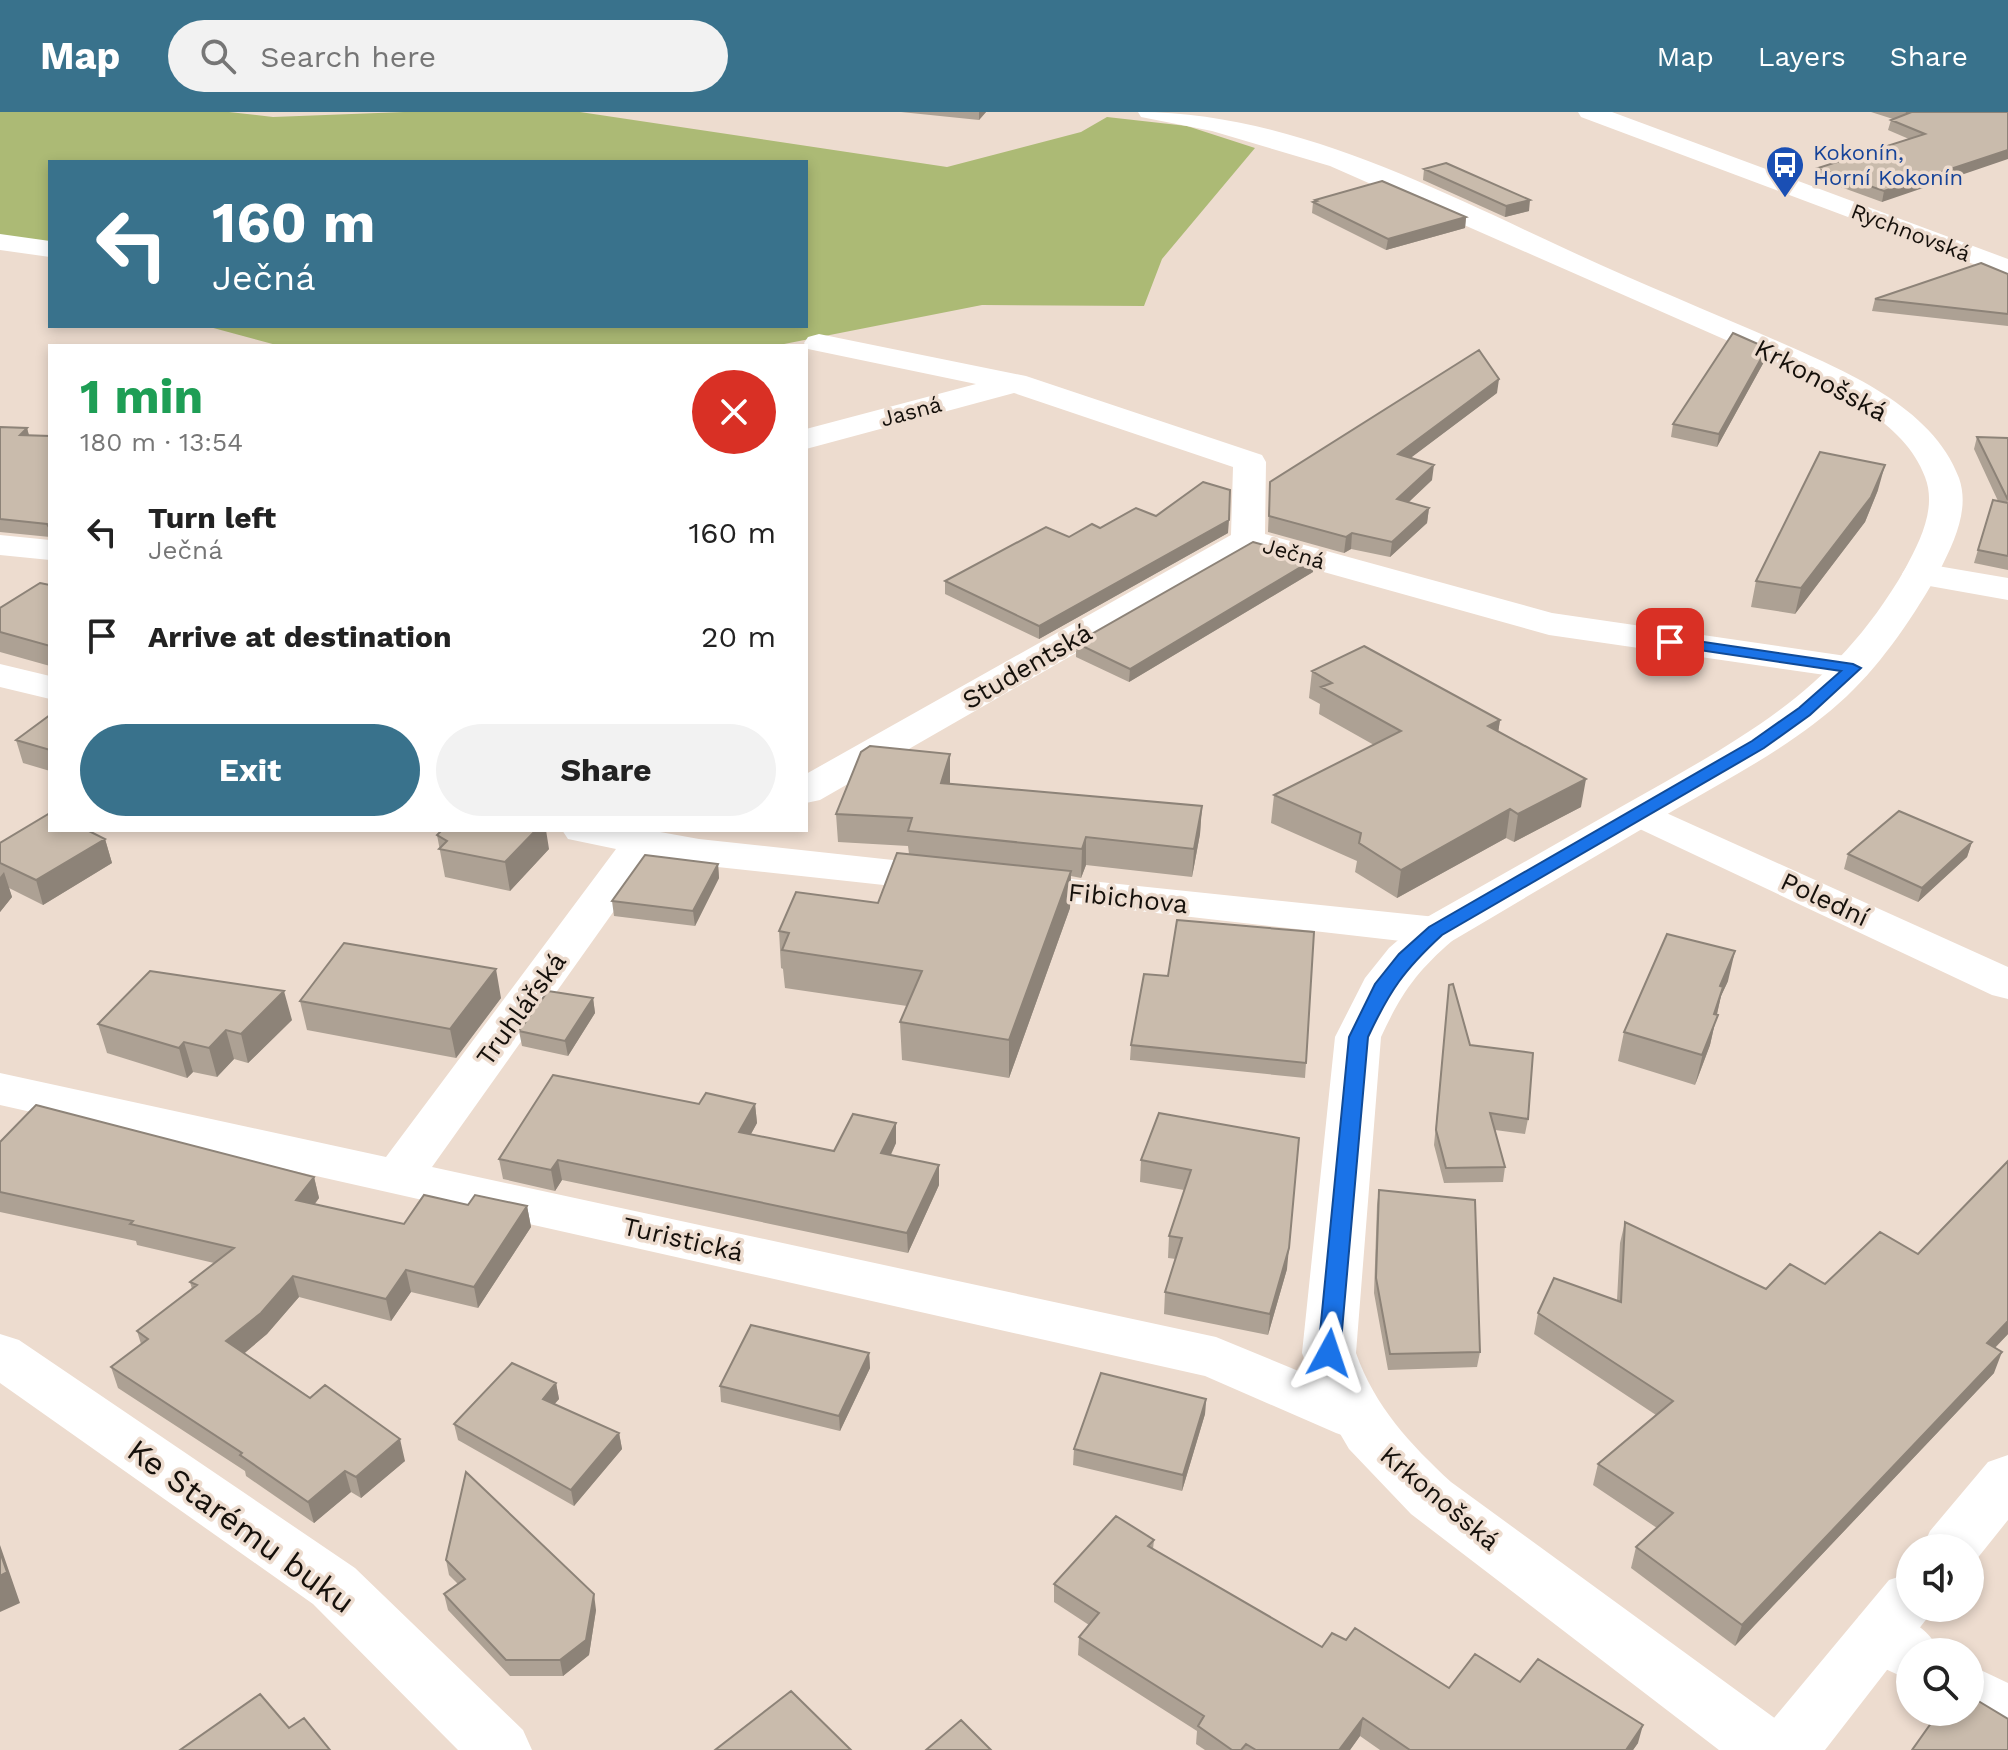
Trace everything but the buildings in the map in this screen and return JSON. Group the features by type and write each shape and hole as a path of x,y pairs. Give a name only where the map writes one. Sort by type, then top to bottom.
{"street":[{"name":"Krkonošská","path":"1150,112 1234,127 1329,156 1757,345 1865,397 1910,431 1928,451 1943,481 1948,509 1944,527 1920,574 1853,668 1805,711 1758,745 1436,931 1405,958 1381,988 1358,1037 1329,1353 1339,1386 1356,1418 1389,1460 1431,1498 1768,1750"},
{"name":"Rychnovská","path":"1590,112 2008,269"},
{"path":"0,242 48,249"},
{"name":"Ječná","path":"819,343 1015,383 1250,462 1248,540 1549,624 1853,668"},
{"name":"Jasná","path":"808,438 1015,383"},
{"name":"Studentská","path":"808,790 1248,540"},
{"path":"0,545 48,550"},
{"path":"1920,574 2008,589"},
{"path":"0,675 48,687"},
{"name":"Polední","path":"1642,814 2008,985"},
{"name":"Fibichova","path":"593,832 699,852 1436,931"},
{"path":"699,852 734,832"},
{"name":"Truhlářská","path":"399,1176 642,842"},
{"name":"Turistická","path":"0,1089 1216,1358 1356,1418"},
{"name":"Ke Starému buku","path":"0,1355 334,1586 500,1750"},
{"path":"1962,1534 2008,1478"},
{"path":"1787,1750 1900,1628"},
{"path":"1984,1701 2008,1717"}],"green space":[{"path":"0,112 229,112 273,117 404,112 580,112 947,167 1081,132 1107,117 1187,126 1255,148 1162,259 1144,306 982,305 784,344 273,344 213,328 808,328 808,160 48,160 48,242 0,237"}],"place":[{"name":"Kokonín, Horní Kokonín","path":"1785,199"}],"route":[{"path":"1329,1353 1358,1037 1381,988 1405,958 1436,931 1758,745 1805,711 1853,668 1670,642"}]}
